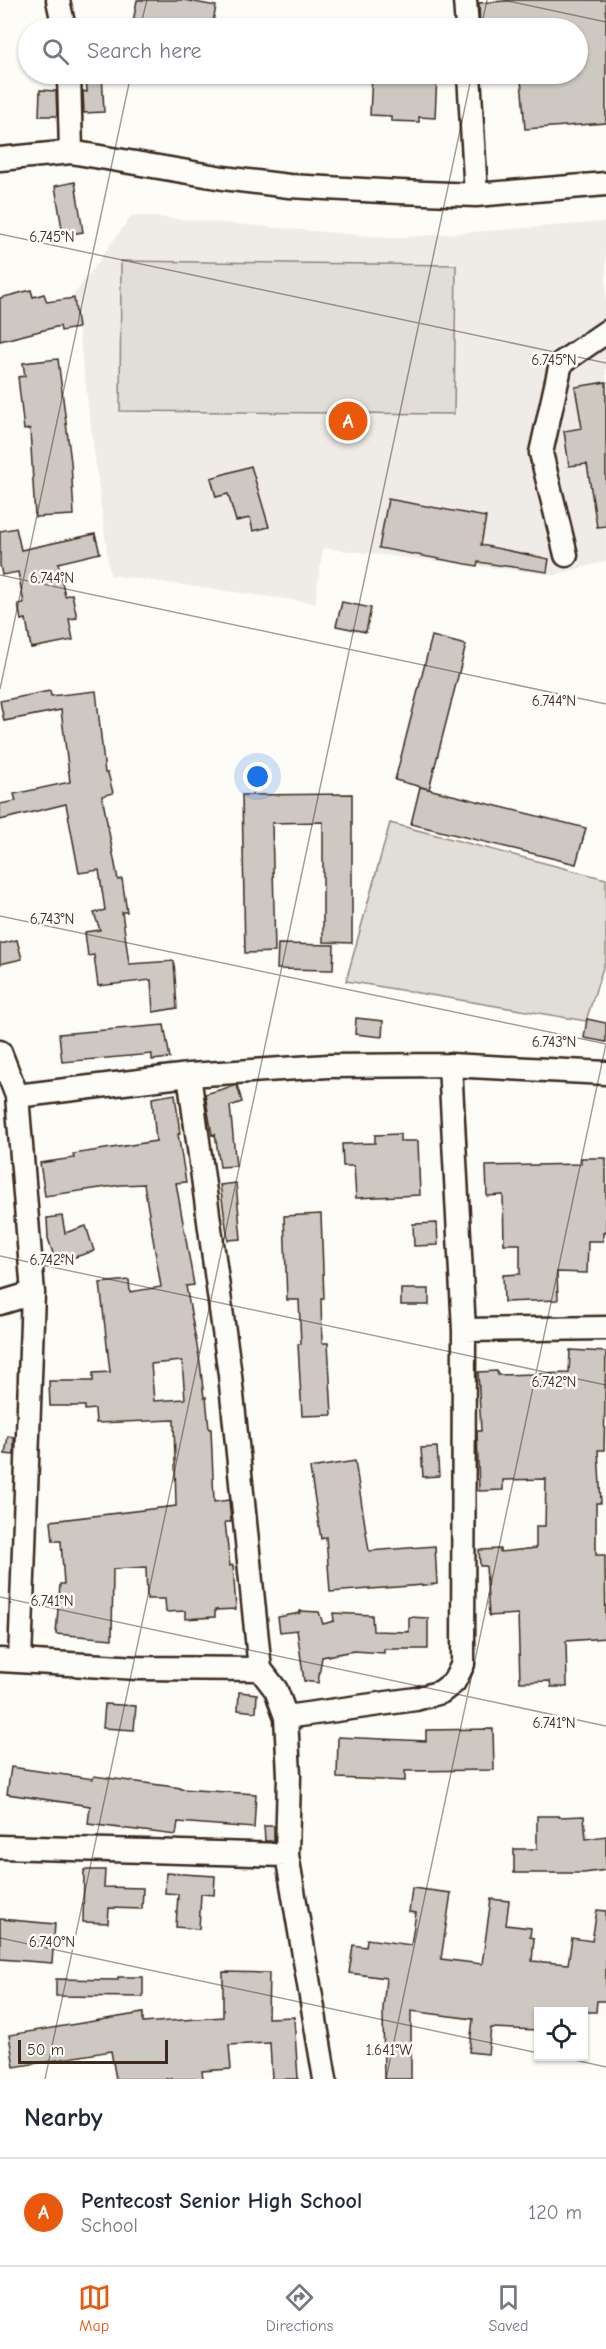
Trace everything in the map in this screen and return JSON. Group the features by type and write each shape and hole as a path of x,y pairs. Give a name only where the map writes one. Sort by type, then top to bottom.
{"street":[{"path":"58,0 62,18"},
{"path":"465,0 466,18"},
{"path":"69,84 71,152"},
{"path":"470,84 476,195"},
{"path":"0,159 71,152 201,175 289,186 476,195 606,184"},
{"path":"566,555 541,453 561,363 606,332"},
{"path":"0,1052 17,1096 33,1293 10,1661 138,1668 260,1669"},
{"path":"17,1096 189,1075 328,1066 450,1065 606,1073"},
{"path":"286,1717 417,1699 441,1692 454,1682 464,1664 464,1330 450,1065"},
{"path":"189,1075 230,1375 260,1669 276,1690 286,1717 290,1775 287,1855 325,2079"},
{"path":"0,1303 33,1293"},
{"path":"464,1330 606,1328"},
{"path":"0,1847 287,1855"}],"shaded area":[{"path":"132,215 392,238 606,222 606,561 555,575 323,548 315,603 110,575 74,295"},
{"path":"121,261 456,265 454,414 120,411"},
{"path":"390,823 606,879 606,958 586,1021 346,981"}],"building":[{"path":"137,0 184,0 216,6 214,18 134,18"},
{"path":"517,0 606,0 606,123 525,129 521,84 588,84 588,18 480,18 479,3"},
{"path":"87,84 103,84 104,112 84,113 83,91 87,92"},
{"path":"372,84 437,84 435,118 419,117 419,122 391,121 391,116 370,115"},
{"path":"40,90 56,91 57,116 39,116"},
{"path":"75,182 83,232 63,235 55,186"},
{"path":"31,290 33,297 44,294 47,302 74,298 78,328 61,331 60,326 0,341 0,298"},
{"path":"58,359 71,462 74,515 35,517 30,429 24,430 18,377 25,376 23,363"},
{"path":"606,382 606,526 597,527 587,464 569,466 564,431 582,428 575,387"},
{"path":"251,466 269,527 253,531 250,518 236,521 228,494 216,497 211,478"},
{"path":"388,499 486,517 481,545 549,559 547,572 478,562 477,566 379,548"},
{"path":"16,528 21,550 95,534 100,553 58,563 65,596 72,594 77,618 69,619 73,640 31,648 26,619 21,620 18,604 24,603 18,572 2,575 0,565 0,531"},
{"path":"342,602 371,608 366,632 336,626"},
{"path":"432,636 466,645 429,789 395,780"},
{"path":"50,691 51,696 96,691 105,773 108,773 113,793 102,796 118,880 122,879 127,912 122,912 129,964 174,961 177,1008 153,1012 151,980 98,986 94,955 88,956 85,932 100,930 94,913 105,910 99,870 79,873 66,804 0,820 0,804 16,801 14,794 70,782 61,710 4,721 0,701"},
{"path":"420,787 586,828 576,864 411,824"},
{"path":"352,794 352,943 323,942 323,822 272,823 275,952 245,953 242,795"},
{"path":"17,940 22,959 0,964 0,944"},
{"path":"278,944 334,945 333,970 277,969"},
{"path":"356,1018 383,1021 382,1037 355,1034"},
{"path":"587,1019 606,1023 606,1042 584,1038"},
{"path":"164,1025 170,1058 152,1060 152,1054 62,1062 59,1034"},
{"path":"237,1085 242,1102 230,1106 236,1166 220,1167 205,1094"},
{"path":"175,1094 180,1134 178,1134 186,1182 176,1183 194,1285 186,1286 204,1398 206,1397 209,1429 211,1429 214,1502 229,1500 231,1522 225,1522 230,1566 233,1565 236,1609 215,1610 215,1617 185,1619 185,1611 166,1612 165,1599 147,1599 146,1567 113,1569 112,1639 56,1634 60,1584 64,1584 61,1541 53,1541 51,1521 176,1506 174,1420 96,1423 95,1409 85,1410 85,1406 50,1406 49,1381 93,1381 93,1373 110,1372 100,1283 129,1280 130,1292 161,1287 144,1184 45,1196 40,1163 74,1158 73,1154 156,1141 152,1098","holes":["182,1361 185,1399 154,1401 151,1364"]},
{"path":"400,1134 400,1141 418,1141 420,1195 356,1198 354,1166 343,1166 342,1144 375,1143 375,1135"},
{"path":"581,1158 606,1158 606,1232 603,1232 603,1241 588,1241 587,1273 557,1272 558,1300 504,1302 503,1275 520,1274 520,1244 504,1244 503,1195 487,1196 486,1166 581,1164"},
{"path":"236,1183 241,1239 228,1240 220,1185"},
{"path":"321,1214 324,1299 321,1299 322,1343 328,1343 332,1415 302,1416 298,1344 301,1344 299,1300 287,1300 284,1216"},
{"path":"62,1216 65,1233 86,1226 94,1251 56,1263 48,1238 47,1218"},
{"path":"437,1223 438,1245 414,1246 413,1224"},
{"path":"401,1289 429,1289 429,1305 401,1305"},
{"path":"570,1350 606,1352 604,1450 598,1450 601,1503 596,1503 596,1555 605,1555 606,1638 566,1641 567,1687 551,1687 550,1681 520,1682 518,1614 489,1616 486,1566 480,1566 479,1550 500,1549 500,1552 536,1548 536,1526 545,1526 546,1479 503,1480 503,1490 479,1491 477,1431 481,1431 478,1372 497,1371 498,1375 569,1373"},
{"path":"8,1436 14,1437 14,1455 5,1454"},
{"path":"437,1447 439,1476 423,1477 421,1448"},
{"path":"355,1461 369,1551 435,1546 437,1584 330,1592 326,1537 321,1539 310,1468"},
{"path":"300,1611 319,1612 323,1624 334,1621 333,1613 372,1615 373,1631 409,1632 409,1617 428,1618 428,1649 384,1649 384,1653 354,1651 322,1657 318,1683 304,1681 297,1630 280,1632 278,1617 300,1613"},
{"path":"239,1692 257,1694 256,1712 238,1710"},
{"path":"105,1704 136,1706 134,1730 103,1728"},
{"path":"493,1729 494,1770 405,1771 405,1781 337,1778 338,1737 426,1741 426,1730"},
{"path":"11,1767 181,1789 256,1794 254,1828 178,1822 176,1835 88,1824 90,1806 7,1794"},
{"path":"537,1816 584,1816 586,1839 606,1836 606,1870 584,1873 514,1873 514,1849 537,1849"},
{"path":"264,1826 274,1826 274,1841 265,1841"},
{"path":"84,1870 105,1870 104,1887 143,1888 142,1909 109,1908 108,1923 83,1922"},
{"path":"166,1873 215,1876 214,1895 201,1894 199,1929 176,1927 178,1894 165,1893"},
{"path":"412,1888 451,1893 441,1959 482,1964 491,1899 509,1901 506,1925 531,1928 530,1937 534,1938 532,1961 568,1964 572,1938 592,1941 597,1910 606,1911 606,2001 597,2001 596,2012 588,2012 588,2007 534,2007 534,2030 491,2028 488,2054 469,2052 473,2019 411,2011 411,2079 384,2079 383,2009 386,1978 349,1973 353,1945 366,1947 367,1939 411,1945 416,1913 409,1912"},
{"path":"0,1919 55,1924 52,1963 0,1959"},
{"path":"223,1972 269,1973 268,2018 294,2017 298,2079 272,2079 270,2043 229,2045 231,2069 202,2071 203,2079 116,2079 111,2051 14,2067 9,2035 143,2013 143,2023 223,2017"},
{"path":"118,1977 143,1977 143,1997 56,1996 56,1979 118,1980"}],"place":[{"name":"Pentecost Senior High School","path":"348,421"}]}
